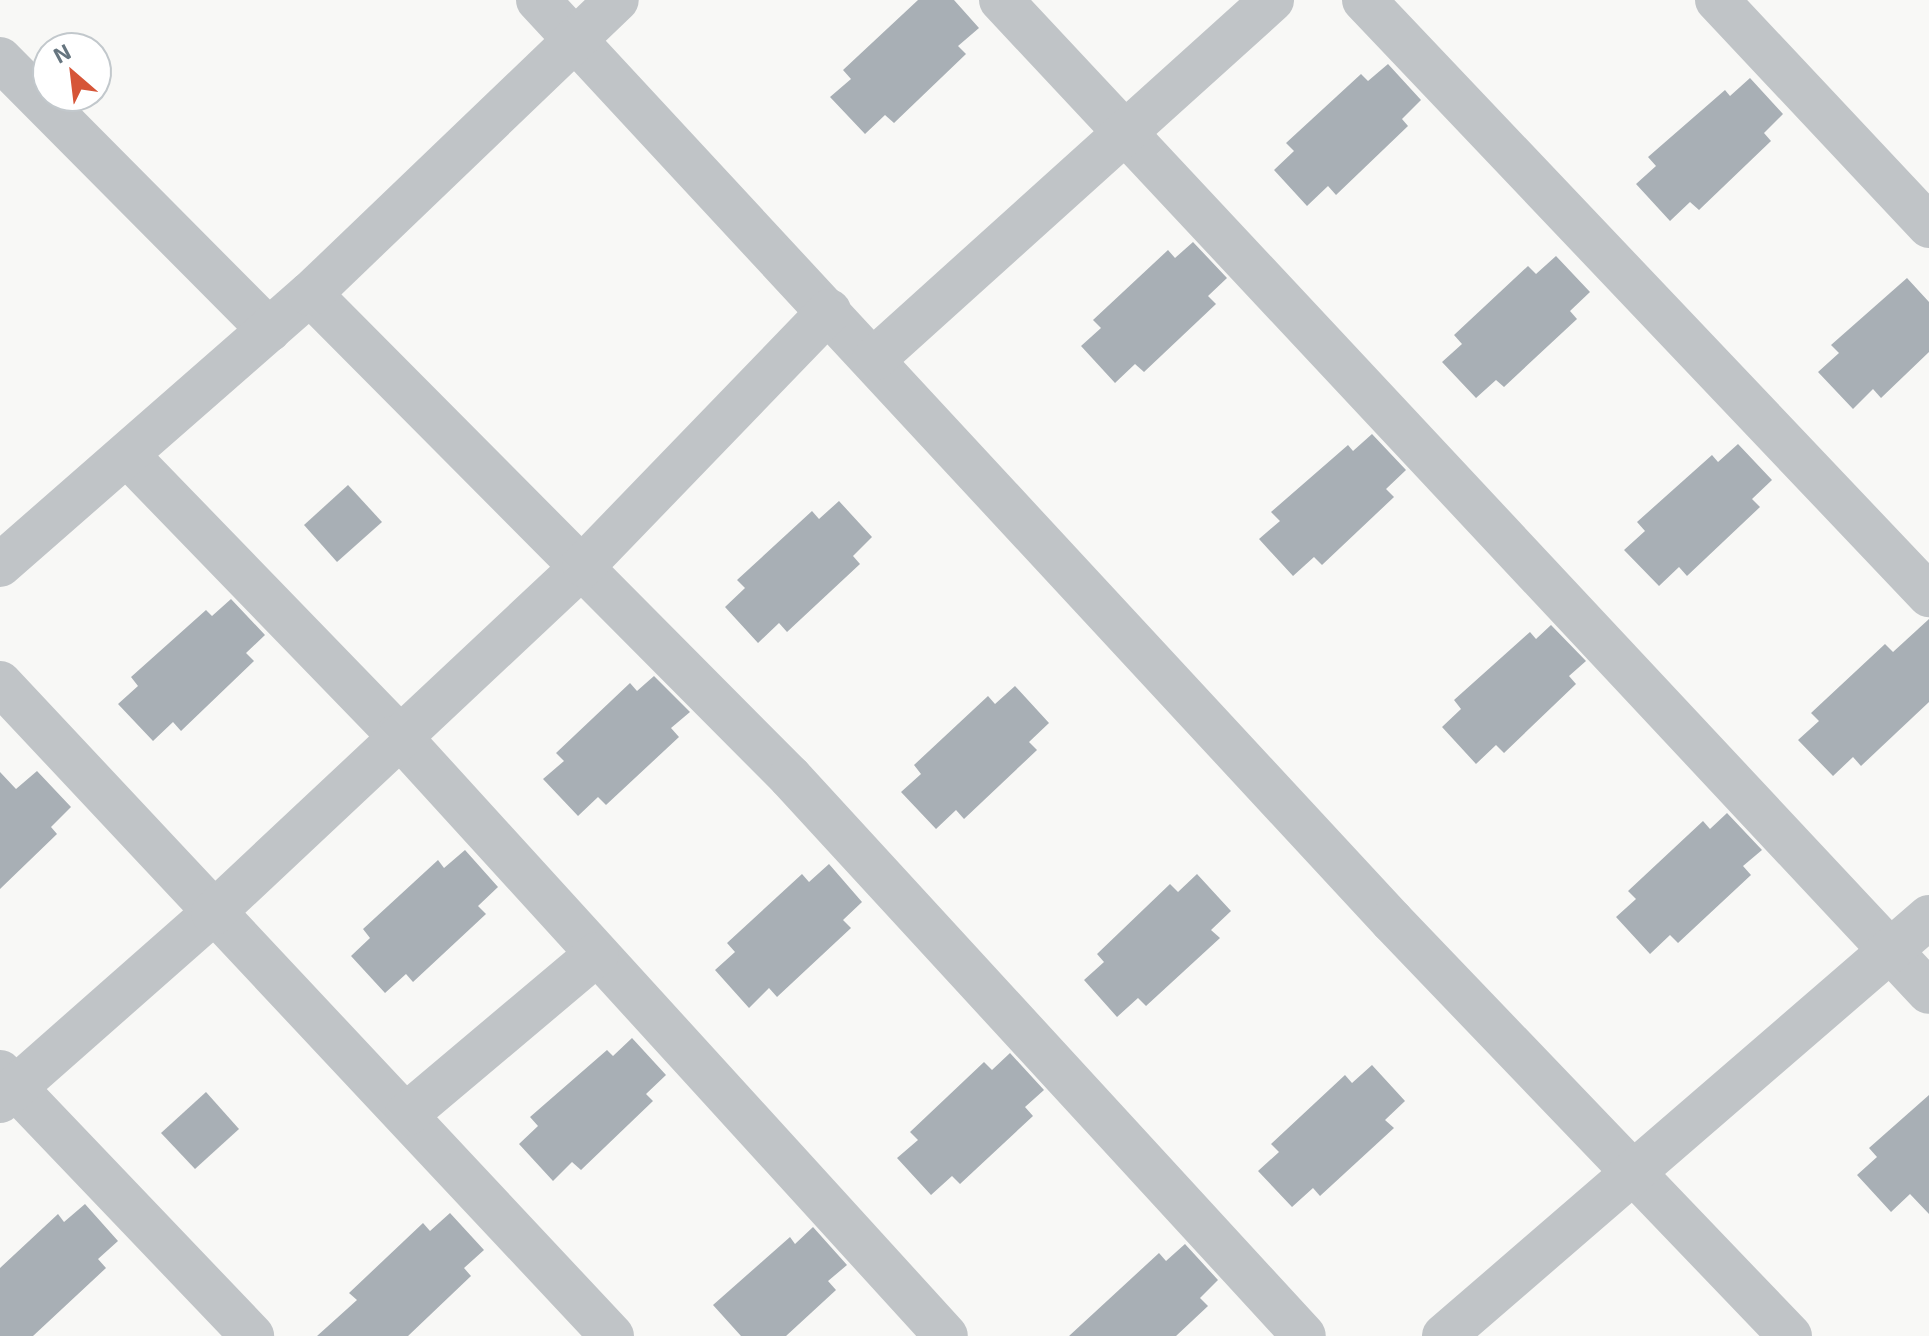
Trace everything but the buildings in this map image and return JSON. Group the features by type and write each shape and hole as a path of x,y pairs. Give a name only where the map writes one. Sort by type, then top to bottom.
{"street":[{"path":"538,0 1392,921 1638,1173 1790,1336"},
{"path":"0,565 310,294 578,42 617,0"},
{"path":"1001,0 1929,992"},
{"path":"874,359 1128,136 1272,0"},
{"path":"1364,0 1929,595"},
{"path":"1717,0 1929,226"},
{"path":"0,59 269,330"},
{"path":"310,294 584,565 1304,1336"},
{"path":"252,1336 5,1087 213,913 398,735 584,565 829,311"},
{"path":"127,455 398,735 946,1336"},
{"path":"0,683 612,1336"},
{"path":"1444,1336 1638,1173 1929,917"},
{"path":"407,1114 597,954"}]}
